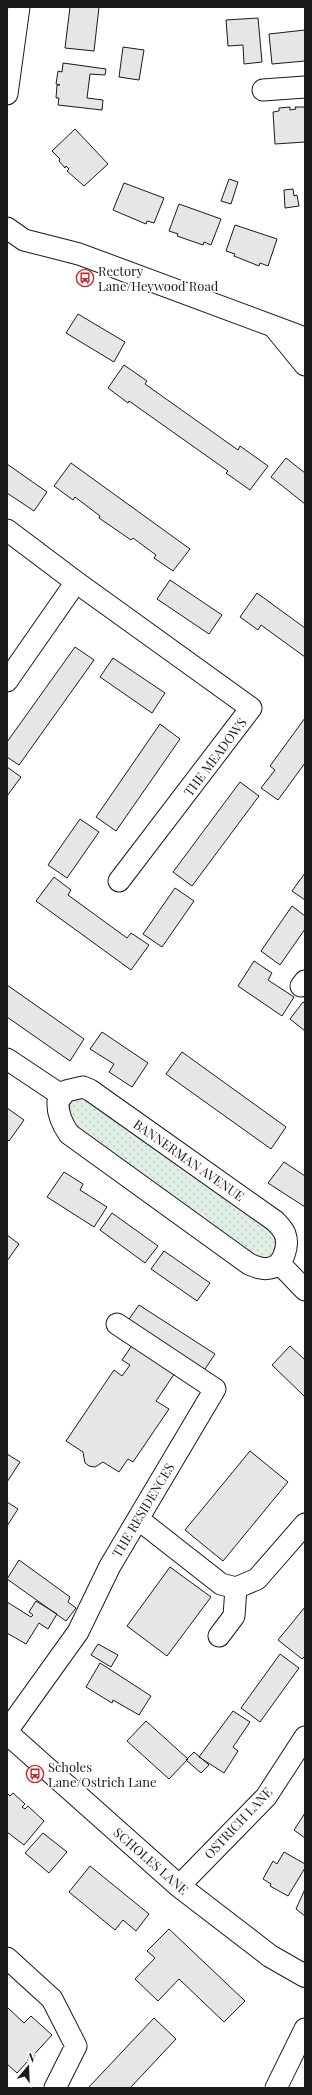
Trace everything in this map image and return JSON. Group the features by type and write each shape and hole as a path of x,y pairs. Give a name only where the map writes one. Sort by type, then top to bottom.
{"main road":[{"name":"SCHOLES LANE","path":"7,1732 179,1886 270,1956 305,1976"}],"street":[{"path":"7,94 19,7"},
{"path":"263,90 305,87"},
{"path":"7,228 24,240 79,254 305,338"},
{"path":"274,326 305,366"},
{"name":"THE MEADOWS","path":"7,530 76,582 252,708 119,881"},
{"path":"7,681 76,582"},
{"path":"7,1059 61,1095 58,1108 63,1126 69,1134 249,1264 263,1269 272,1268 278,1264 305,1290"},
{"name":"BANNERMAN AVENUE","path":"61,1095 74,1088 83,1087 90,1090 270,1217 285,1233 286,1244 278,1264"},
{"name":"THE RESIDENCES","path":"7,1732 78,1632 110,1566 215,1388 117,1324"},
{"path":"138,1519 221,1584 236,1588 257,1578 305,1524"},
{"path":"219,1636 234,1616 236,1588"},
{"name":"OSTRICH LANE","path":"179,1886 266,1797 305,1737"},
{"path":"7,1958 52,1999 76,2046 55,2088"},
{"path":"276,2088 305,2029"}],"green space":[{"path":"78,1095 89,1099 272,1230 277,1245 276,1254 268,1258 257,1257 77,1127 70,1116 70,1101"}],"building":[{"path":"70,7 99,7 94,51 65,48"},
{"path":"258,18 262,62 244,64 243,45 228,46 226,20"},
{"path":"305,30 305,61 272,64 269,34"},
{"path":"123,47 144,50 139,80 119,77"},
{"path":"63,63 106,69 105,75 90,74 87,98 103,100 102,110 58,105 59,98 56,98 57,85 60,85 56,84 58,71 62,72"},
{"path":"290,107 290,110 296,109 295,107 305,107 305,142 275,144 273,112 279,111 279,108"},
{"path":"75,129 108,164 84,186 67,171 69,169 66,166 65,168 59,161 60,159 52,151"},
{"path":"229,179 238,182 231,204 221,201"},
{"path":"124,183 164,198 154,223 147,221 146,224 113,210"},
{"path":"293,189 294,196 297,195 299,206 285,208 284,190"},
{"path":"179,204 221,219 211,245 204,242 203,245 177,236 178,234 169,231"},
{"path":"235,225 277,239 268,266 260,263 259,266 234,256 235,254 226,251"},
{"path":"78,314 125,342 114,362 66,333"},
{"path":"124,365 147,381 145,384 238,450 240,446 268,466 250,490 226,473 228,471 129,401 128,403 108,388"},
{"path":"286,458 305,473 305,504 271,477"},
{"path":"71,463 190,549 173,571 154,558 156,555 133,538 131,540 99,518 100,516 75,497 73,500 54,486"},
{"path":"7,464 47,492 34,511 7,493"},
{"path":"170,580 222,615 209,634 157,599"},
{"path":"257,593 305,628 305,657 261,625 258,630 240,617"},
{"path":"75,647 94,660 19,765 7,757 7,742"},
{"path":"113,658 165,693 152,713 100,677"},
{"path":"305,718 305,763 278,800 261,788 275,770 270,766"},
{"path":"160,724 180,739 116,831 96,817"},
{"path":"7,767 21,777 7,796"},
{"path":"240,782 259,796 192,886 173,872"},
{"path":"80,819 99,832 67,878 48,865"},
{"path":"305,873 305,900 292,891"},
{"path":"54,877 71,890 68,895 127,938 131,933 149,945 131,970 36,901"},
{"path":"175,888 194,901 162,947 143,934"},
{"path":"292,906 305,916 305,929 280,965 261,951"},
{"path":"254,961 272,973 268,980 294,997 282,1016 238,986"},
{"path":"7,985 84,1039 70,1061 7,1017"},
{"path":"303,1002 305,1003 305,1031 290,1019"},
{"path":"102,1032 148,1063 132,1087 109,1072 114,1064 90,1049"},
{"path":"182,1052 286,1127 271,1149 166,1074"},
{"path":"7,1108 24,1120 9,1141 7,1139"},
{"path":"284,1162 305,1176 305,1207 268,1183"},
{"path":"64,1172 83,1184 80,1190 107,1207 94,1227 47,1197"},
{"path":"112,1213 158,1246 145,1263 100,1230"},
{"path":"7,1235 19,1244 7,1261"},
{"path":"164,1251 210,1283 197,1301 151,1269"},
{"path":"139,1305 215,1354 203,1372 127,1322"},
{"path":"133,1344 175,1373 156,1401 169,1409 133,1462 128,1459 119,1472 103,1462 95,1467 89,1466 85,1463 83,1452 66,1441 114,1370 122,1376 130,1365 122,1360"},
{"path":"290,1346 305,1360 305,1397 272,1365"},
{"path":"250,1451 288,1482 223,1561 185,1530"},
{"path":"7,1454 20,1462 7,1482"},
{"path":"7,1502 18,1509 7,1526"},
{"path":"19,1560 70,1597 68,1602 76,1608 66,1621 7,1579"},
{"path":"170,1567 211,1597 167,1656 127,1626"},
{"path":"36,1601 57,1614 48,1629 39,1623 26,1644 7,1633 7,1602 31,1617 33,1615 29,1612"},
{"path":"305,1607 305,1656 302,1659 278,1640"},
{"path":"98,1644 118,1655 111,1667 91,1655"},
{"path":"280,1654 299,1668 260,1722 241,1708"},
{"path":"100,1663 151,1696 139,1715 113,1700 112,1703 86,1687"},
{"path":"233,1711 250,1722 233,1747 238,1751 224,1773 199,1757"},
{"path":"146,1721 188,1759 169,1779 127,1741"},
{"path":"194,1752 209,1765 201,1773 186,1760"},
{"path":"7,1793 10,1796 13,1793 25,1804 22,1807 25,1809 28,1806 44,1821 24,1845 7,1832"},
{"path":"305,1813 305,1838 294,1830"},
{"path":"43,1833 67,1852 49,1873 25,1853"},
{"path":"284,1852 305,1864 305,1868 288,1896 270,1886 271,1884 263,1879 273,1861 277,1864"},
{"path":"90,1866 149,1914 136,1931 123,1920 115,1930 69,1892"},
{"path":"305,1889 305,1916 296,1909"},
{"path":"169,1929 245,2001 224,2022 179,1979 158,2001 135,1979 155,1958 147,1951"},
{"path":"7,2007 24,2023 31,2016 52,2035 17,2073 7,2064"},
{"path":"154,2018 176,2039 130,2088 88,2088"}],"place":[{"name":"Rectory Lane/Heywood Road","path":"85,278"},
{"name":"Scholes Lane/Ostrich Lane","path":"35,1774"}]}
